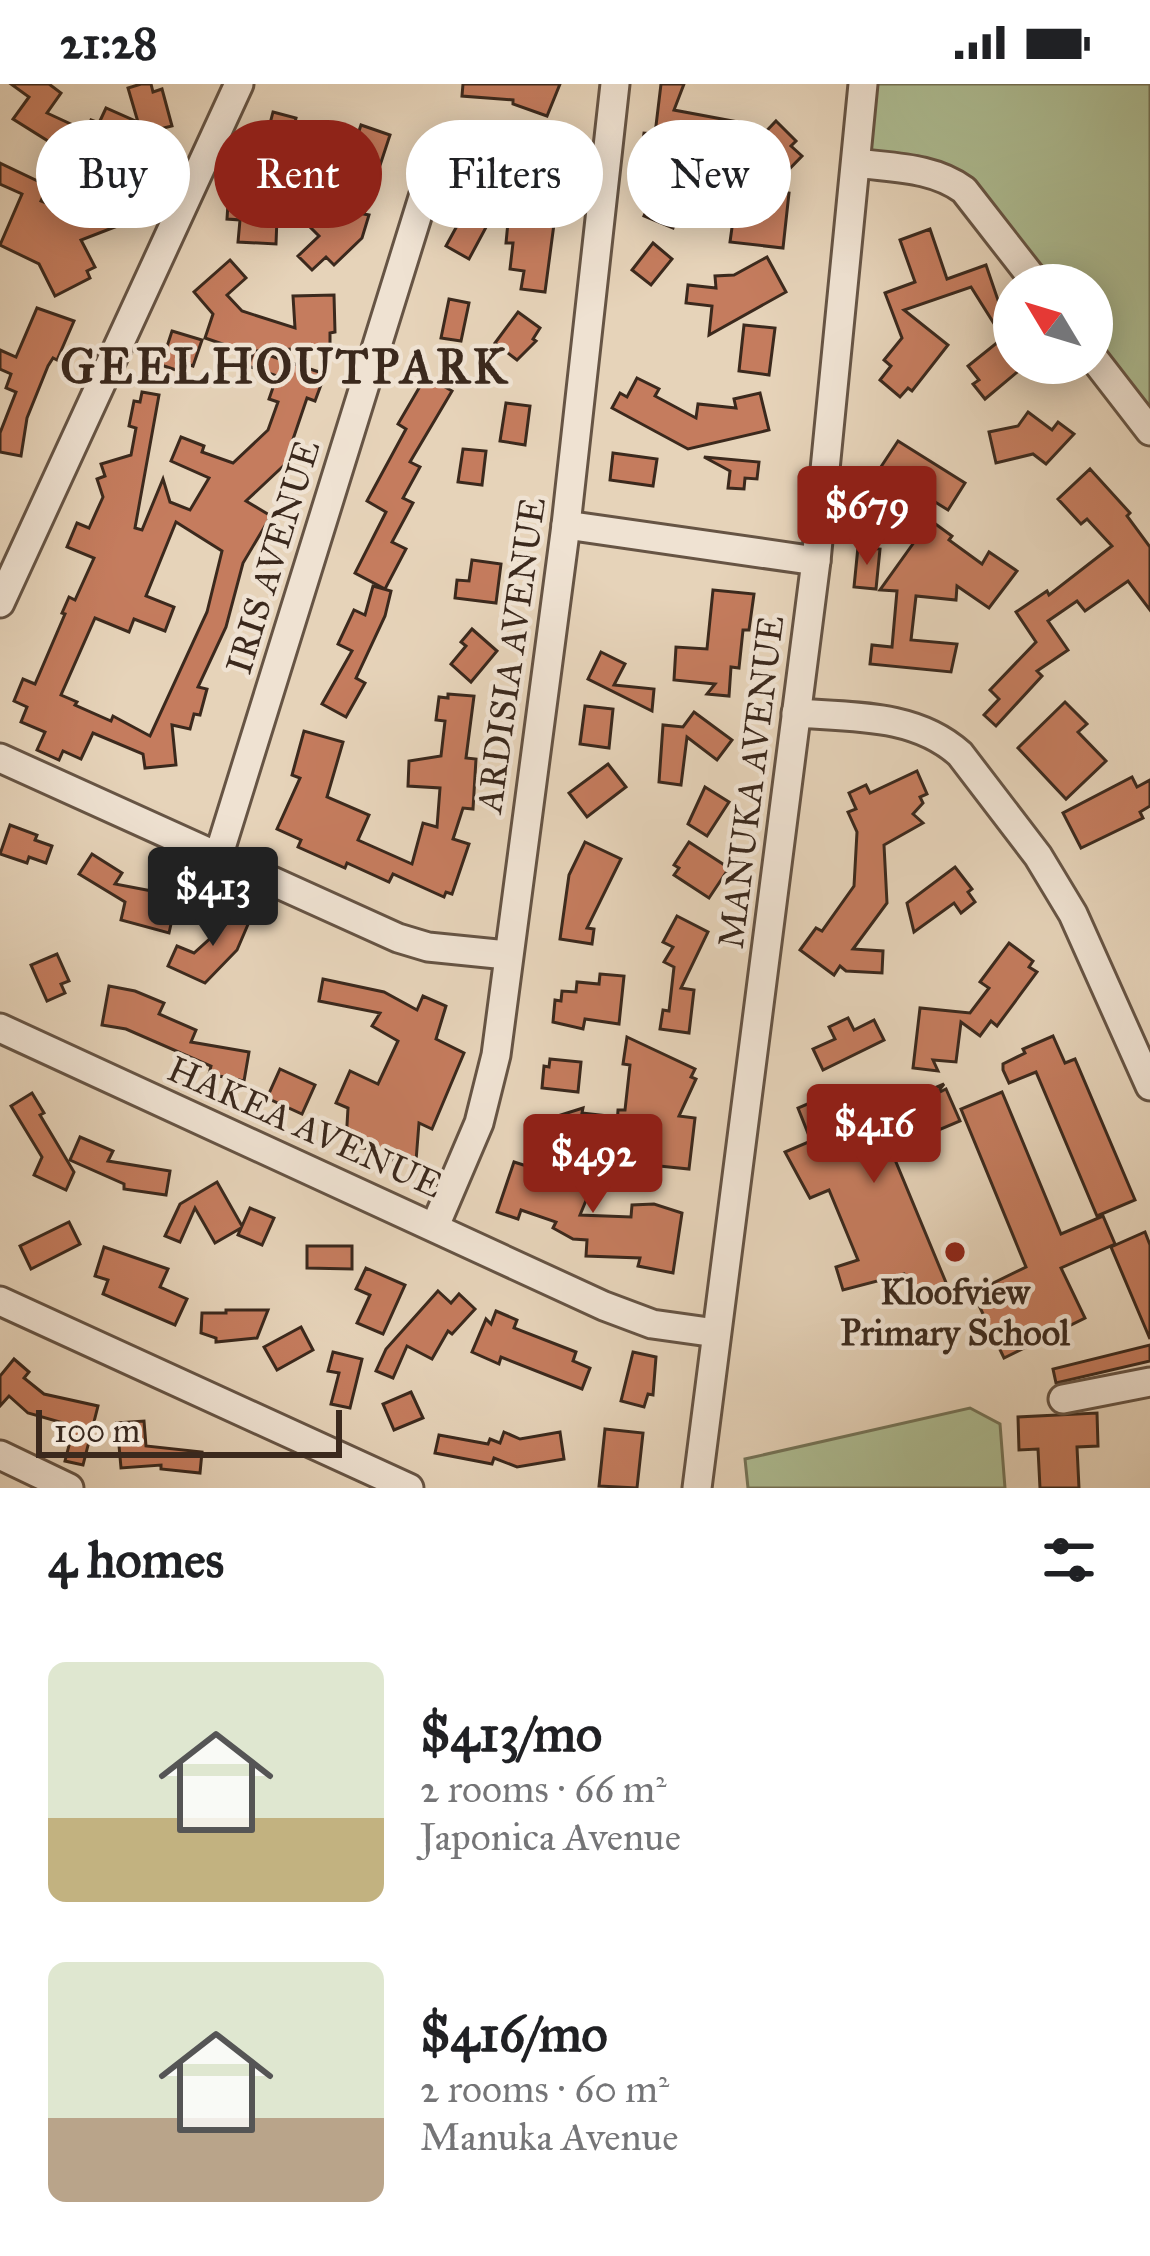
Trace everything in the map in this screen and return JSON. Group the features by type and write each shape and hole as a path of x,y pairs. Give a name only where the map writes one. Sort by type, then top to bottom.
{"street":[{"path":"0,603 239,84"},
{"name":"ARDISIA AVENUE","path":"435,1226 490,1090 566,526 615,84"},
{"name":"MANUKA AVENUE","path":"698,1488 816,560 863,84"},
{"name":"IRIS AVENUE","path":"219,854 425,190 450,162 471,155 604,169"},
{"path":"856,163 932,173 950,180 964,190 1022,264"},
{"path":"1113,383 1150,431"},
{"path":"566,526 816,560"},
{"path":"796,713 897,722 945,740 960,754 1038,856 1073,914 1150,1086"},
{"path":"0,758 398,938 428,947 507,955"},
{"name":"HAKEA AVENUE","path":"0,1028 636,1318 716,1333"},
{"path":"0,1301 409,1488"},
{"path":"1063,1399 1150,1382"},
{"path":"0,1455 69,1488"}],"green space":[{"path":"863,84 1150,84 1150,419 1113,371 1113,264 1032,264 962,173 856,163"},
{"path":"970,1408 1000,1424 1005,1488 748,1488 745,1459"}],"building":[{"path":"11,84 49,84 61,93 47,113 62,120 36,120 36,133 13,119 29,97"},
{"path":"151,84 153,92 162,89 170,120 137,120 128,88"},
{"path":"463,84 560,84 547,116 513,104 513,100 462,96"},
{"path":"661,84 684,84 674,110 727,120 657,120"},
{"path":"106,108 133,120 100,120"},
{"path":"273,112 296,118 295,120 271,120"},
{"path":"382,132 390,135 382,159"},
{"path":"791,146 802,156 791,167"},
{"path":"0,163 36,180 36,228 112,228 81,240 95,267 87,271 90,278 55,296 39,264 0,245 22,194 0,184"},
{"path":"239,228 277,228 276,244 238,242"},
{"path":"311,228 365,228 362,238 334,265 326,257 312,270 298,256 319,236"},
{"path":"456,228 486,228 469,259 446,246"},
{"path":"507,228 553,228 545,292 521,289 524,271 510,269 513,243 506,243"},
{"path":"732,228 785,228 783,248 730,242"},
{"path":"930,229 947,279 986,265 993,286 993,322 971,287 904,310 948,345 912,391 908,388 900,397 880,380 891,366 884,360 902,338 885,293 915,282 900,240"},
{"path":"653,243 672,259 651,285 632,270"},
{"path":"767,257 786,292 709,335 712,306 686,303 688,285 716,288 715,276 734,275"},
{"path":"230,260 246,278 227,295 242,311 295,328 293,296 334,295 335,332 330,333 330,347 256,351 325,374 315,401 307,398 290,448 296,454 246,501 271,516 243,563 226,627 198,687 207,689 200,715 194,714 190,729 172,725 176,765 145,768 143,754 93,733 81,759 63,751 59,760 37,750 45,732 21,722 27,707 14,701 23,679 35,684 69,597 75,600 94,558 67,547 77,523 89,528 103,497 97,479 105,476 101,464 131,455 136,428 129,426 134,401 140,402 142,392 159,395 135,528 142,530 163,479 170,502 190,510 209,478 171,461 181,437 204,446 202,452 233,463 268,430 278,402 269,399 277,376 248,366 254,351 205,338 213,314 194,292","holes":["176,522 222,551 207,612 150,736 61,695 95,618 129,632 134,619 165,631 174,607 146,596"]},
{"path":"449,299 469,303 461,341 441,338"},
{"path":"37,308 74,321 57,360 53,358 48,366 27,418 21,456 0,452 0,433 16,392 6,388 11,374 0,369 0,350 16,357"},
{"path":"518,312 540,328 536,341 517,360 495,343"},
{"path":"744,325 775,328 769,375 739,371"},
{"path":"172,331 202,340 193,366 184,363 182,372 161,365"},
{"path":"993,346 993,384 1003,384 985,399 973,384 979,380 968,366"},
{"path":"426,376 452,391 410,462 420,467 403,498 413,503 392,542 406,549 385,589 355,573 386,512 367,501 406,429 398,424"},
{"path":"637,378 659,389 655,396 696,418 698,404 736,408 734,399 760,393 769,430 688,449 612,408 620,393 627,397"},
{"path":"506,403 530,406 525,445 500,441"},
{"path":"1028,412 1052,430 1058,422 1074,434 1046,464 1033,454 996,463 989,432 1018,426"},
{"path":"898,441 965,483 948,510 903,482 891,499 869,485"},
{"path":"463,449 486,451 482,485 458,482"},
{"path":"613,453 657,459 653,486 610,480"},
{"path":"704,457 759,462 757,479 745,478 744,489 728,488 730,471"},
{"path":"1090,469 1130,513 1127,516 1150,547 1150,610 1128,581 1085,611 1077,601 1048,621 1068,650 1037,671 1042,676 996,726 984,715 999,699 990,690 1036,642 1016,612 1047,591 1049,595 1112,546 1087,519 1081,524 1058,499"},
{"path":"930,520 982,564 989,552 1017,571 989,608 957,586 956,600 916,596 911,640 957,644 951,672 870,664 872,645 892,647 897,591 880,590"},
{"path":"858,547 880,549 876,589 854,587"},
{"path":"472,560 501,564 496,603 455,598 457,580 469,581"},
{"path":"373,586 391,591 385,616 356,678 365,683 346,717 322,704 352,651 338,644 354,610 365,615"},
{"path":"713,590 754,594 749,630 743,630 739,668 731,667 729,696 707,694 715,684 674,680 676,647 707,649"},
{"path":"472,629 497,651 471,682 451,664 466,646 461,642"},
{"path":"601,652 625,664 614,685 654,689 652,711 588,679"},
{"path":"448,694 474,696 466,758 476,759 473,809 463,808 453,839 469,844 452,894 446,892 444,897 393,874 389,882 347,863 345,868 298,847 301,840 277,829 300,778 292,775 304,731 343,742 327,797 369,815 358,840 412,864 423,823 437,827 440,788 408,786 409,761 441,756 445,721 436,720 439,697 448,698"},
{"path":"1065,702 1087,724 1078,732 1106,761 1066,799 1018,748"},
{"path":"585,706 613,709 609,748 580,744"},
{"path":"694,712 732,740 717,760 687,737 681,785 659,782 663,725 683,727"},
{"path":"608,764 626,787 587,817 569,793"},
{"path":"917,771 927,794 920,797 923,803 913,814 923,823 884,845 887,903 853,949 883,951 882,973 846,971 840,966 834,975 800,950 816,928 822,931 854,886 857,832 848,812 856,809 849,793 866,785 870,793"},
{"path":"1132,777 1137,787 1150,780 1150,806 1140,812 1143,818 1081,848 1063,813"},
{"path":"705,787 729,802 707,836 688,824"},
{"path":"10,825 52,846 46,863 29,857 27,863 0,854"},
{"path":"585,842 621,859 587,928 594,929 592,944 560,939 569,875"},
{"path":"689,842 729,868 709,898 674,875 679,868 674,865"},
{"path":"92,854 122,873 115,884 157,892 156,898 176,902 169,933 121,920 125,902 79,874"},
{"path":"955,867 972,889 968,892 975,902 961,913 954,903 914,932 907,903"},
{"path":"233,907 252,915 237,950 205,983 168,966 177,946 194,953 226,924"},
{"path":"677,916 708,932 681,988 694,990 689,1033 660,1029 663,1010 669,1011 674,967 664,962 673,947 663,942"},
{"path":"1009,943 1033,961 1029,967 1037,972 997,1026 991,1021 980,1036 961,1022 956,1062 933,1060 938,1071 913,1068 920,1008 970,1013 989,988 980,982"},
{"path":"57,954 69,981 61,984 65,993 47,1001 31,965"},
{"path":"600,974 624,976 619,1024 585,1019 583,1029 553,1022 555,1000 561,1001 562,991 576,992 577,982 599,984"},
{"path":"323,979 384,992 417,1010 423,996 446,1006 436,1039 464,1053 432,1129 419,1123 416,1161 392,1160 392,1150 346,1142 348,1108 336,1103 350,1071 378,1084 398,1041 372,1026 380,1013 319,1001"},
{"path":"109,986 164,1003 159,1014 196,1030 191,1042 249,1052 244,1081 209,1074 211,1066 126,1029 102,1025"},
{"path":"848,1018 854,1030 874,1020 884,1040 823,1070 813,1049 835,1039 829,1027"},
{"path":"1053,1036 1065,1063 1075,1059 1135,1200 1097,1216 1036,1072 1009,1083 1003,1070 1003,1064 1025,1053 1023,1049"},
{"path":"627,1037 695,1069 691,1077 696,1079 679,1116 695,1118 689,1169 649,1165 653,1130 617,1126 618,1110 625,1110 630,1065 623,1064"},
{"path":"550,1059 581,1062 578,1092 542,1088 544,1066 549,1067"},
{"path":"280,1069 315,1085 302,1114 267,1098"},
{"path":"944,1084 936,1094 946,1089 960,1121 891,1150 947,1285 914,1298 904,1274 843,1290 836,1267 858,1260 829,1190 810,1198 785,1152 811,1141 798,1108 826,1096 839,1129"},
{"path":"1002,1092 1061,1234 1103,1216 1115,1244 1061,1268 1085,1318 1004,1358 973,1293 1026,1267 961,1109"},
{"path":"32,1093 74,1172 66,1190 34,1175 42,1157 11,1106"},
{"path":"583,1108 582,1113 609,1116 605,1145 554,1140 548,1119"},
{"path":"80,1137 113,1151 108,1161 170,1171 166,1195 124,1189 124,1184 70,1160"},
{"path":"535,1157 594,1181 580,1215 631,1217 632,1205 654,1204 682,1213 673,1273 638,1266 640,1258 586,1256 587,1240 573,1239 553,1228 556,1222 521,1210 518,1219 497,1212 514,1162 539,1170"},
{"path":"217,1182 242,1226 250,1208 274,1218 262,1245 238,1235 241,1228 215,1243 195,1208 180,1242 165,1236 180,1204"},
{"path":"69,1222 80,1244 31,1269 20,1246"},
{"path":"1145,1232 1150,1245 1150,1339 1111,1247"},
{"path":"307,1246 352,1246 352,1269 307,1268"},
{"path":"104,1247 168,1269 160,1287 187,1299 175,1325 103,1294 108,1280 95,1276"},
{"path":"366,1268 405,1285 383,1334 357,1323 370,1295 356,1289"},
{"path":"438,1291 451,1303 459,1294 475,1309 452,1334 448,1331 432,1359 407,1346 393,1378 376,1371 386,1349"},
{"path":"268,1310 257,1338 216,1342 201,1333 202,1313"},
{"path":"496,1311 517,1320 514,1328 576,1352 573,1361 590,1368 582,1389 501,1357 499,1364 472,1352 486,1319 491,1324"},
{"path":"301,1327 313,1350 277,1370 264,1347"},
{"path":"1150,1345 1150,1361 1056,1383 1053,1369"},
{"path":"333,1352 362,1359 350,1408 331,1404 339,1373 328,1371"},
{"path":"633,1352 656,1357 653,1395 648,1394 644,1407 621,1401"},
{"path":"14,1359 29,1372 24,1378 44,1394 98,1406 83,1465 65,1461 74,1426 28,1413 9,1396 0,1406 0,1376"},
{"path":"411,1392 423,1418 394,1430 383,1404"},
{"path":"1097,1413 1098,1446 1077,1447 1079,1488 1040,1488 1038,1449 1019,1450 1018,1417"},
{"path":"144,1421 146,1446 202,1452 200,1473 161,1469 161,1465 121,1468 117,1423"},
{"path":"605,1429 643,1433 637,1488 599,1486"},
{"path":"504,1432 520,1439 560,1432 564,1459 517,1467 494,1458 492,1464 435,1453 439,1435 488,1444 490,1439 500,1443"}],"place":[{"name":"Kloofview Primary School","path":"955,1252"}],"district":[{"name":"GEELHOUTPARK","path":"285,366"}]}
